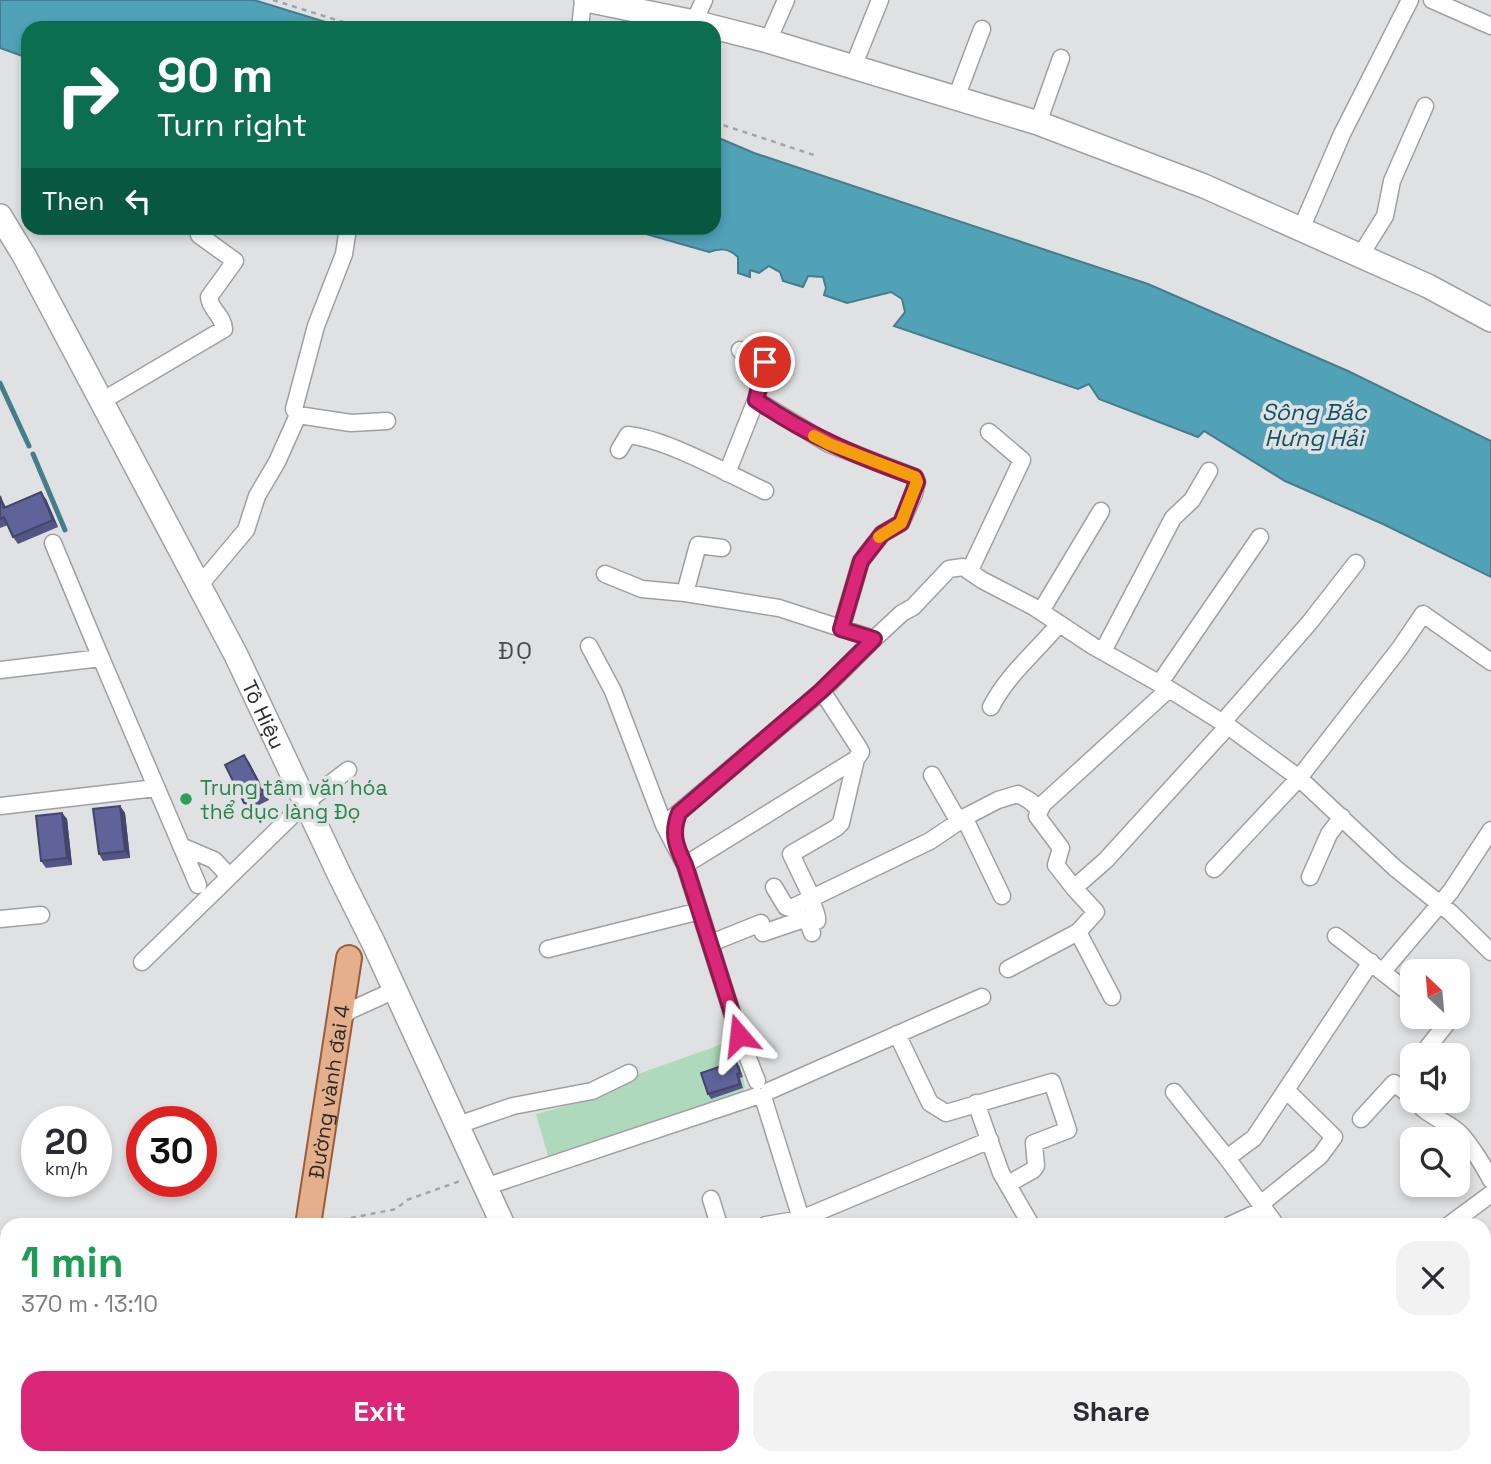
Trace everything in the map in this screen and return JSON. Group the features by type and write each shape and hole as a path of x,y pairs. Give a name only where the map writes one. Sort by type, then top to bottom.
{"main road":[{"path":"584,0 689,21"},
{"path":"721,29 1038,122 1204,186 1428,286 1491,320"},
{"name":"Tô Hiệu","path":"0,216 25,257 236,654 500,1218"},
{"name":"Đường vành đai 4","path":"310,1218 349,958"}],"street":[{"path":"581,21 584,0"},
{"path":"694,21 704,0"},
{"path":"768,41 786,0"},
{"path":"853,67 880,0"},
{"path":"1301,229 1342,134 1410,0"},
{"path":"1432,0 1491,26"},
{"path":"956,98 982,29"},
{"path":"1038,122 1061,58"},
{"path":"1360,256 1385,216 1392,180 1425,107"},
{"path":"102,401 223,329 223,320 209,303 209,297 234,261 203,235"},
{"path":"347,235 344,254 310,345 294,409 298,415 351,423 387,421"},
{"path":"727,473 756,400 765,362 761,355 740,350"},
{"path":"756,400 829,444 915,477 917,482 901,523 882,534 861,561 841,629"},
{"path":"199,586 246,530 257,496 277,462 298,415"},
{"path":"970,570 1021,460 989,432"},
{"path":"619,450 628,435 639,436 765,491"},
{"path":"1103,651 1173,518 1192,500 1209,471"},
{"path":"1041,611 1101,511"},
{"path":"1008,969 1078,932 1096,912 1056,865 1061,848 1037,816 1043,804 1164,686 1260,537"},
{"path":"53,543 198,885"},
{"path":"685,593 698,545 722,548"},
{"path":"1074,888 1105,860 1225,724 1356,563"},
{"path":"664,825 821,691 902,613 913,607 949,569 956,567 970,570 982,580 1041,611 1225,724 1299,778 1491,952"},
{"path":"605,573 642,589 779,608 874,639"},
{"path":"1214,869 1299,778 1400,648 1423,614 1491,662"},
{"path":"991,707 1012,675 1059,624"},
{"path":"589,646 613,691 664,825 685,865 739,1035 762,1091 801,1218"},
{"path":"0,670 101,658"},
{"path":"710,943 761,923 763,933 807,918 815,927 818,916 791,854 836,828 841,822 856,759 861,752 821,691"},
{"path":"685,865 856,759"},
{"path":"142,962 306,802 348,770"},
{"path":"932,775 961,820 1002,895"},
{"path":"0,806 156,788"},
{"path":"774,887 786,907 791,908 930,841 998,800 1018,794 1040,810"},
{"path":"674,841 674,829 679,813"},
{"path":"1310,877 1329,834 1342,817"},
{"path":"1227,1158 1254,1138 1377,967 1440,904 1491,830"},
{"path":"181,846 214,860 229,876"},
{"path":"548,949 700,911"},
{"path":"0,919 41,915"},
{"path":"1078,932 1112,997"},
{"path":"1336,936 1400,985"},
{"path":"340,1018 351,1010 395,990"},
{"path":"482,1180 762,1091 982,997"},
{"path":"1431,1043 1442,1029"},
{"path":"897,1034 930,1103 946,1113 1052,1082 1068,1130 1034,1143 1036,1166 1008,1184"},
{"path":"458,1125 513,1105 593,1091 629,1073"},
{"path":"1361,1119 1394,1083 1400,1088"},
{"path":"1243,1218 1264,1206 1320,1156 1334,1137 1286,1090"},
{"path":"1174,1092 1272,1218"},
{"path":"976,1103 1008,1184 1027,1218"},
{"path":"1431,1113 1455,1129 1491,1180"},
{"path":"811,1218 990,1140"},
{"path":"1458,1218 1491,1194"},
{"path":"711,1199 717,1218"}],"path":[{"path":"273,0 340,21"},
{"path":"721,124 817,156"},
{"path":"351,1218 396,1209 407,1200 482,1180"}],"green space":[{"path":"728,1042 736,1066 711,1098 743,1088 740,1078 743,1077 745,1087 741,1094 548,1156 536,1114 599,1097 610,1086 627,1078"}],"water":[{"path":"0,0 254,0 322,21 21,21 21,56 0,48"},
{"name":"Sông Bắc Hưng Hải","path":"721,139 754,153 1148,284 1348,371 1491,441 1491,577 1383,524 1285,481 1204,431 1198,437 1099,399 1089,384 1078,389 894,326 905,312 902,299 891,292 847,303 824,295 826,288 823,277 808,276 803,287 783,281 780,272 769,266 759,273 750,270 750,277 738,273 738,257 728,250 709,252 650,235 721,235"}],"building":[{"path":"41,492 53,520 13,537 4,517 0,519 0,496 4,508"},
{"path":"244,755 264,793 244,803 225,765"},
{"path":"120,806 125,851 99,854 93,809"},
{"path":"62,813 67,858 41,861 36,816"},
{"path":"736,1061 740,1084 708,1094 701,1073"}],"waterway":[{"path":"0,383 29,446"},
{"path":"33,454 65,530"}],"slow traffic":[{"path":"814,436 915,477 917,482 914,494 901,523 879,537"}],"place":[{"name":"Trung tâm văn hóa thể dục làng Đọ","path":"186,799"}],"district":[{"name":"ĐỌ","path":"516,650"}],"route":[{"path":"739,1035 685,865 674,841 676,821 679,813 821,691 874,639 841,629 861,561 882,534 901,523 917,482 915,477 829,444 756,400 765,362"}]}
